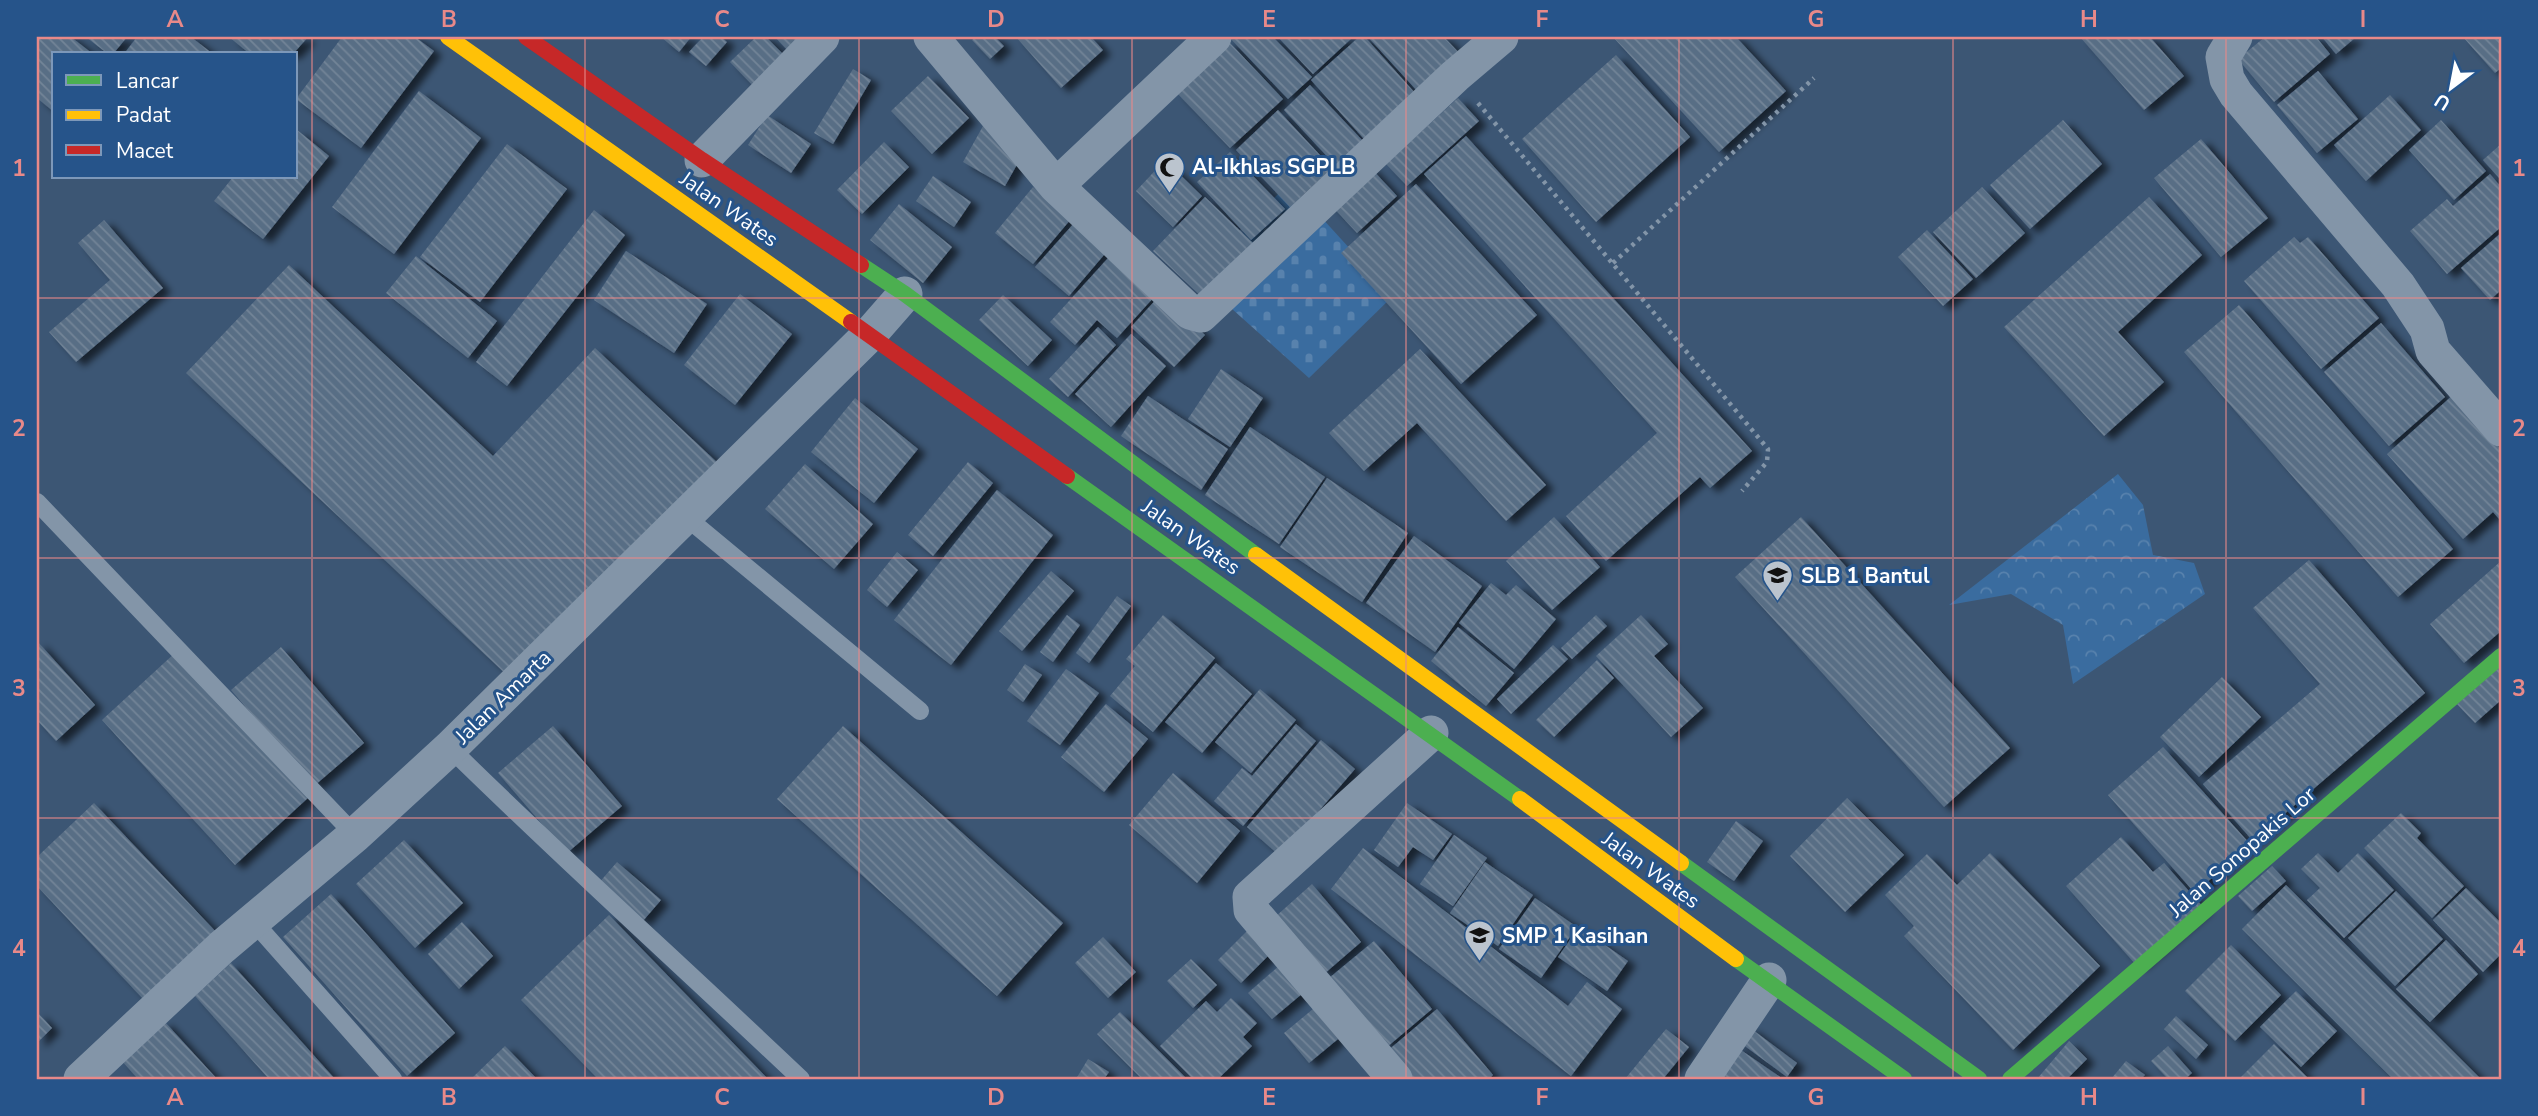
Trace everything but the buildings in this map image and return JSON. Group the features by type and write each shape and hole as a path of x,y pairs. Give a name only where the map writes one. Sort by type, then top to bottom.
{"main road":[{"name":"Jalan Wates","path":"448,37 1431,733 1676,916 1905,1079"},
{"name":"Jalan Wates","path":"526,37 702,160 905,294 1240,543 1979,1079"},
{"name":"Jalan Sonopakis Lor","path":"2010,1079 2501,656"}],"street":[{"path":"702,160 822,37"},
{"path":"931,37 1056,186 1190,312 1201,315 1455,76 1502,37"},
{"path":"1056,186 1214,37"},
{"path":"2235,37 2223,57 2227,79 2236,94 2398,285 2427,329 2433,351 2501,429"},
{"name":"Jalan Amarta","path":"83,1079 253,921 355,835 450,748 870,334 905,294"},
{"path":"1395,1079 1251,910 1250,897 1431,733"},
{"path":"1702,1079 1769,980"}],"lane":[{"path":"37,502 355,835"},
{"path":"686,517 920,711"},
{"path":"450,748 574,870 630,917 801,1079"},
{"path":"253,921 393,1079"}],"path":[{"path":"1455,76 1768,449 1767,462 1742,491"},
{"path":"1613,263 1814,78"}],"green space":[{"path":"1290,183 1393,296 1309,378 1193,274"},
{"path":"2118,474 2143,505 2153,555 2194,563 2205,594 2073,684 2063,625 2011,594 1949,605"}],"traffic: fast":[{"path":"861,265 905,294 1256,555"},
{"path":"1067,476 1520,799"},
{"path":"2010,1079 2501,656"},
{"path":"1681,863 1979,1079"},
{"path":"1736,959 1904,1079"}],"traffic: slow":[{"path":"448,37 851,322"},
{"path":"1256,555 1681,863"},
{"path":"1520,799 1736,959"}],"traffic: jam":[{"path":"526,37 702,160 861,265"},
{"path":"851,322 1067,476"}],"place":[{"name":"Al-Ikhlas SGPLB","path":"1169,194"},
{"name":"SLB 1 Bantul","path":"1778,603"},
{"name":"SMP 1 Kasihan","path":"1479,963"}]}
